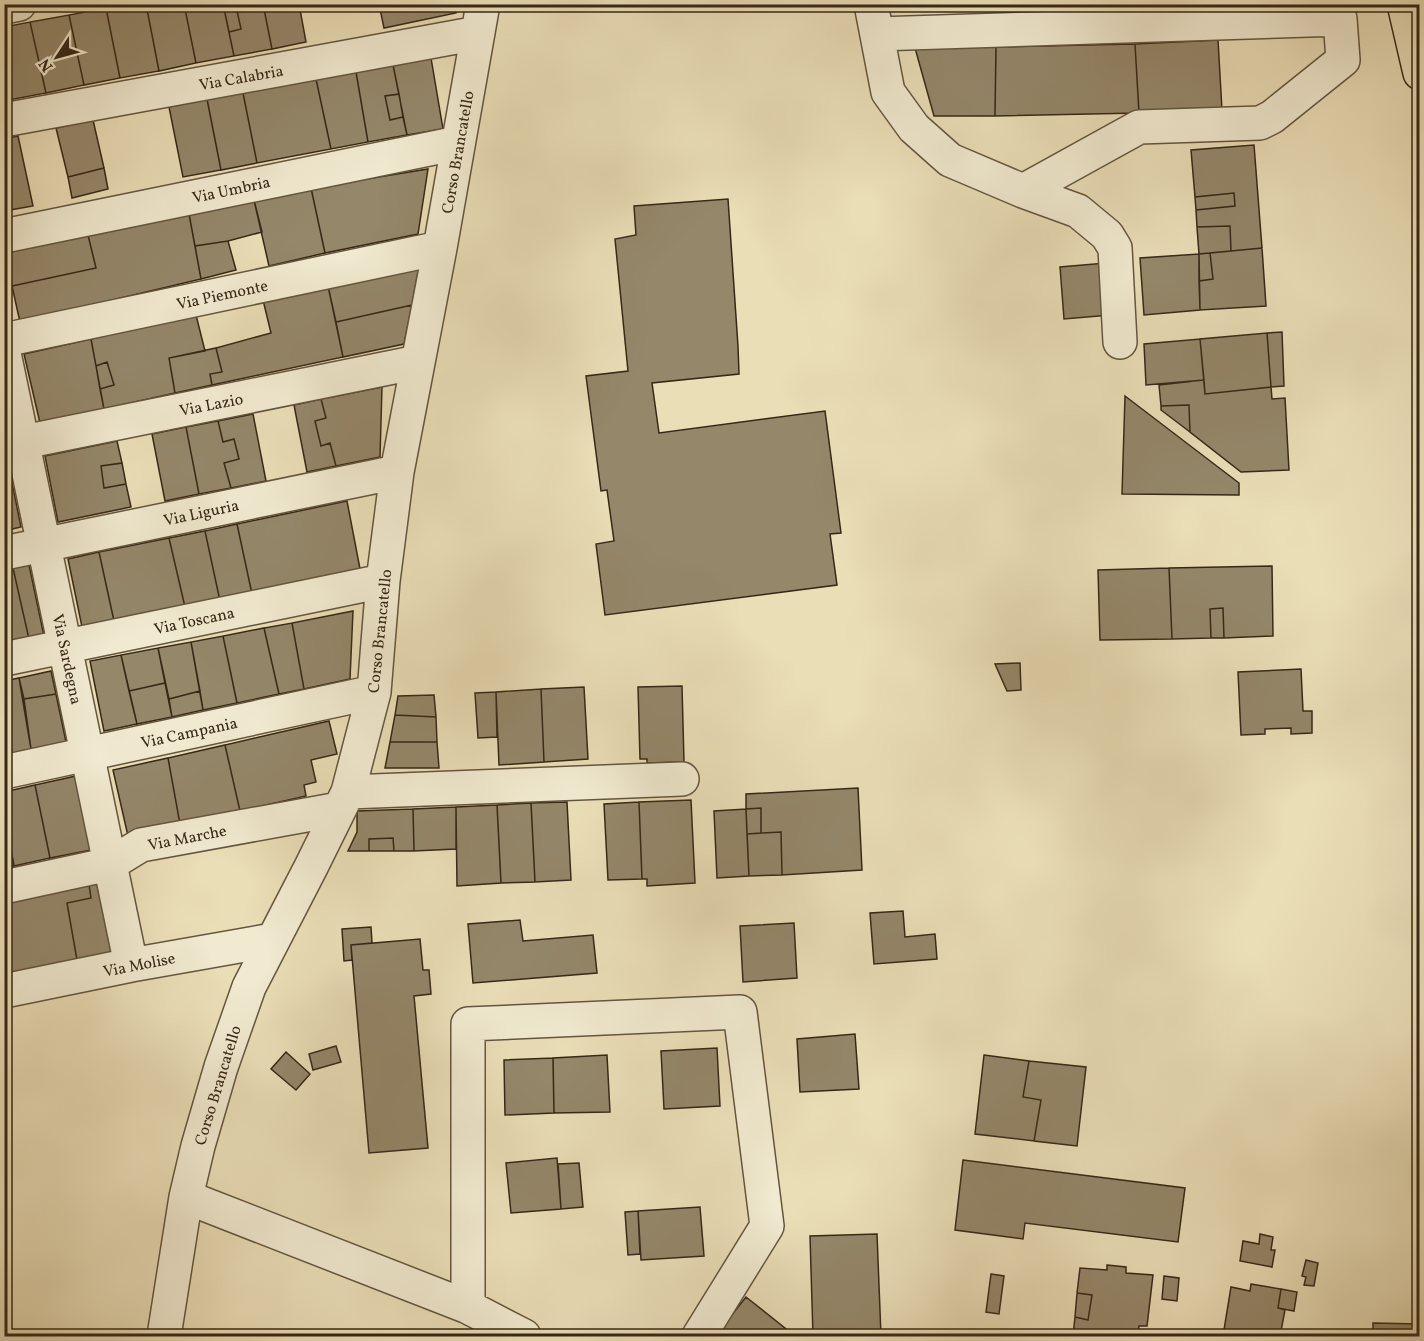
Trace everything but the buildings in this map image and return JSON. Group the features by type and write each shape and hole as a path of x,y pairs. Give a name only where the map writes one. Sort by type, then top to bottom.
{"main road":[{"path":"1404,4 1419,73"}],"street":[{"path":"4,7 20,4"},
{"name":"Via Calabria","path":"4,120 480,19"},
{"name":"Corso Brancatello","path":"164,1336 186,1197 221,1067 249,987 343,800 374,692 383,581 397,472 440,248 480,19"},
{"path":"1023,191 1139,127 1260,123 1272,117 1343,60 1340,19 874,19 888,92 914,128 950,160 1023,191 1078,211 1107,234 1115,248 1120,342"},
{"name":"Via Umbria","path":"4,236 458,143"},
{"name":"Via Piemonte","path":"4,340 440,248"},
{"name":"Via Sardegna","path":"4,353 14,445 44,544 131,965"},
{"name":"Via Lazio","path":"14,445 418,362"},
{"name":"Via Liguria","path":"4,552 397,472"},
{"name":"Via Toscana","path":"4,659 383,581"},
{"name":"Via Campania","path":"4,772 374,692"},
{"name":"Via Marche","path":"4,887 110,864 141,845 343,800 682,779"},
{"name":"Via Molise","path":"4,991 131,965 273,940"},
{"path":"468,1307 468,1024 740,1012 767,1226 699,1336"},
{"path":"186,1197 468,1307 524,1336"}]}
